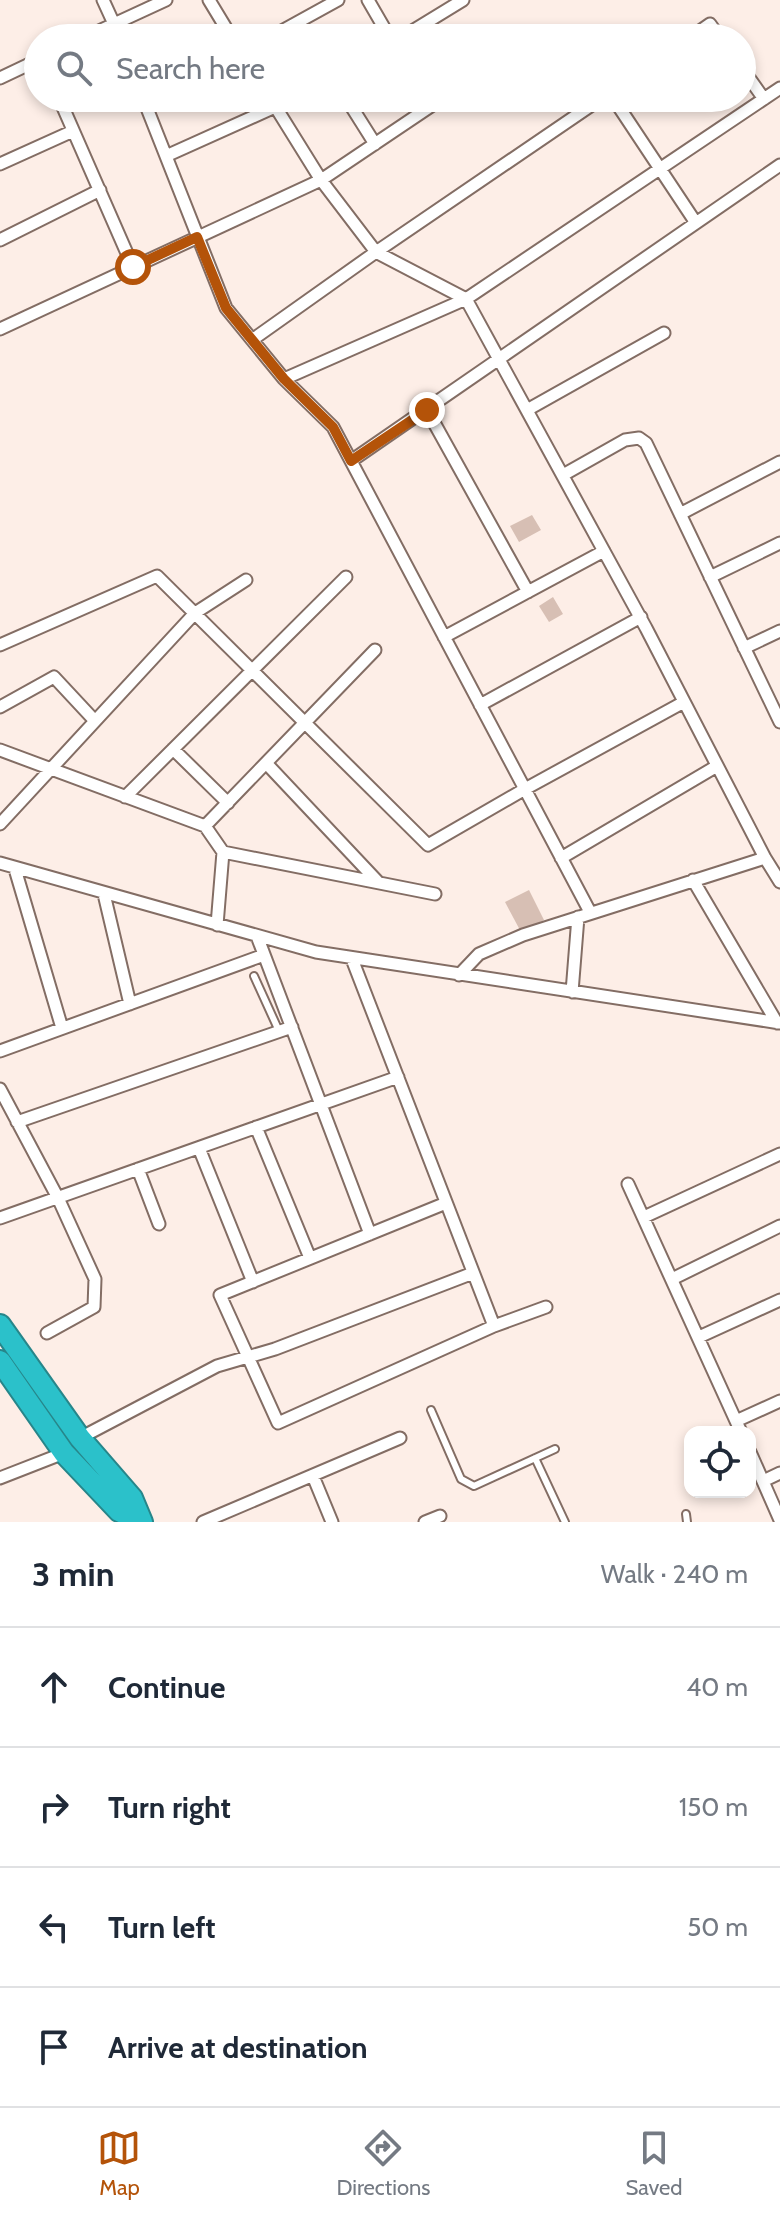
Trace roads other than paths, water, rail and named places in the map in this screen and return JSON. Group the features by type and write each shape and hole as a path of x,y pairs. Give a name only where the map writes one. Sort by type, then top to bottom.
{"highway":[{"path":"0,1325 32,1370 56,1423 64,1453 119,1511 142,1522"},
{"path":"0,1361 7,1384 80,1438 132,1498 142,1522"}],"street":[{"path":"103,0 114,24 166,0"},
{"path":"209,0 224,24"},
{"path":"295,24 338,0"},
{"path":"368,0 382,24"},
{"path":"423,24 458,1"},
{"path":"0,78 24,67"},
{"path":"756,88 764,99"},
{"path":"756,104 780,88"},
{"path":"65,112 133,267"},
{"path":"149,112 226,308 284,379 333,427 590,912"},
{"path":"166,156 252,112"},
{"path":"278,112 321,180 376,252 466,299 641,617 780,882"},
{"path":"355,112 375,144"},
{"path":"1,327 321,180 415,112"},
{"path":"252,340 581,112"},
{"path":"622,112 696,223"},
{"path":"284,379 466,299 744,112"},
{"path":"0,164 73,131"},
{"path":"351,461 780,165"},
{"path":"0,240 100,190"},
{"path":"527,410 664,333"},
{"path":"427,410 528,592"},
{"path":"563,475 625,440 639,438 646,443 780,722"},
{"path":"680,514 780,462"},
{"path":"710,577 780,543"},
{"path":"444,637 604,551"},
{"path":"0,645 157,576 428,845 684,702"},
{"path":"125,797 346,577"},
{"path":"0,824 195,613 246,580"},
{"path":"480,705 641,617"},
{"path":"744,648 780,631"},
{"path":"205,826 375,650"},
{"path":"0,707 54,677 95,721"},
{"path":"173,749 228,803"},
{"path":"0,750 205,826 223,852 217,925"},
{"path":"266,763 378,883"},
{"path":"561,858 717,766"},
{"path":"223,852 435,894"},
{"path":"459,975 479,954 523,935 765,858"},
{"path":"0,863 316,952 778,1023"},
{"path":"15,869 62,1028"},
{"path":"693,880 778,1023"},
{"path":"104,894 130,1004"},
{"path":"572,992 578,917"},
{"path":"257,936 370,1234"},
{"path":"0,1051 264,955"},
{"path":"352,959 494,1326"},
{"path":"17,1122 292,1027"},
{"path":"0,1218 398,1077"},
{"path":"0,1089 58,1198 95,1279 94,1307 47,1333"},
{"path":"256,1127 310,1258"},
{"path":"199,1148 253,1282"},
{"path":"644,1217 780,1154"},
{"path":"138,1169 159,1224"},
{"path":"628,1184 739,1426 780,1401"},
{"path":"446,1203 220,1295 278,1423 494,1326 546,1307"},
{"path":"672,1279 780,1226"},
{"path":"80,1438 217,1366 275,1349 473,1273"},
{"path":"699,1337 780,1300"},
{"path":"7,1384 32,1370"},
{"path":"203,1522 400,1438"},
{"path":"0,1478 64,1453"},
{"path":"756,1465 780,1520"},
{"path":"763,1481 780,1473"},
{"path":"313,1476 332,1522"},
{"path":"425,1522 440,1516"}],"lane":[{"path":"254,976 279,1032"},
{"path":"431,1410 461,1479 474,1486 555,1449"},
{"path":"535,1458 565,1522"},
{"path":"686,1514 687,1522"}]}
